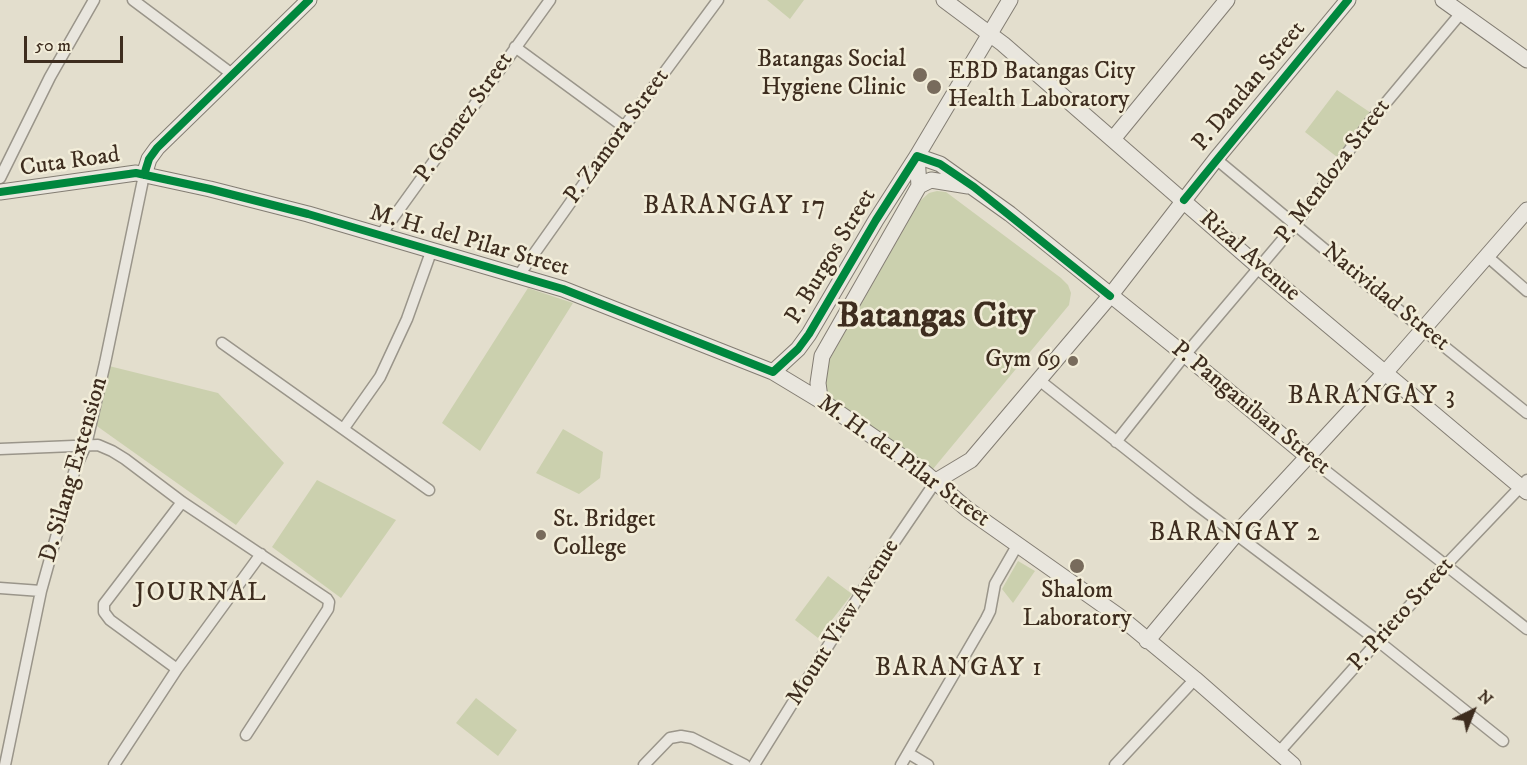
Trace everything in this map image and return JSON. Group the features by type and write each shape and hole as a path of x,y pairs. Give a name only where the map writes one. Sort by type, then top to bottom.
{"street":[{"path":"0,178 50,77 94,0"},
{"path":"133,0 232,74"},
{"path":"144,175 149,159 157,148 309,0"},
{"name":"P. Gomez Street","path":"380,236 550,0"},
{"name":"P. Zamora Street","path":"519,275 718,0"},
{"name":"Rizal Avenue","path":"944,0 991,34 1384,374 1525,486"},
{"name":"P. Burgos Street","path":"773,372 798,349 815,325 1010,0"},
{"path":"1113,139 1227,0"},
{"name":"P. Dandan Street","path":"936,481 971,460 1110,296 1216,159 1348,0"},
{"path":"1443,0 1527,60"},
{"name":"P. Mendoza Street","path":"1116,442 1185,355 1295,225 1369,123 1461,13"},
{"path":"515,47 624,127"},
{"path":"917,156 919,186"},
{"name":"P. Panganiban Street","path":"917,156 940,164 974,187 1185,355 1308,458 1527,629"},
{"name":"Natividad Street","path":"1216,159 1527,413"},
{"name":"Cuta Road","path":"0,192 136,173 144,175"},
{"name":"M. H. del Pilar Street","path":"144,175 280,207 431,252 519,275 593,300 773,372 826,404 924,472 967,509 1120,617 1293,765"},
{"name":"D. Silang Extension","path":"5,765 41,591 75,469 86,445 144,175"},
{"name":"P. Panganiban Street","path":"919,186 931,180 974,187"},
{"name":"P. Burgos Street","path":"826,404 820,398 818,383 820,363 827,345 919,186"},
{"path":"1148,640 1236,534 1384,374 1527,210"},
{"path":"344,428 380,376 406,320 431,252"},
{"path":"1488,257 1527,291"},
{"path":"222,343 429,490"},
{"path":"798,349 820,363"},
{"path":"1039,380 1116,442 1378,641 1503,741"},
{"path":"0,449 98,445 125,459 182,502 327,599 328,609 246,735"},
{"name":"Mount View Avenue","path":"754,765 876,569 936,481"},
{"name":"P. Prieto Street","path":"1279,752 1445,566 1525,486"},
{"path":"177,669 110,620 104,612 104,604 182,502"},
{"path":"901,765 986,619 990,611 995,584 1018,544"},
{"path":"114,765 177,669 261,554"},
{"path":"0,588 41,591"},
{"path":"1115,765 1195,679"},
{"path":"644,765 670,738 681,736 692,738 745,765"},
{"path":"908,753 928,765"}],"green space":[{"path":"767,0 804,0 790,19"},
{"path":"1337,90 1371,113 1337,157 1305,132"},
{"path":"946,192 1061,278 1068,285 1071,293 1069,305 933,469 835,402 830,398 824,386 827,364 920,201 929,193"},
{"path":"528,288 573,303 480,451 442,423"},
{"path":"109,366 218,393 284,463 236,525 94,424"},
{"path":"563,429 603,452 600,478 579,494 536,473"},
{"path":"317,480 396,520 341,598 272,547"},
{"path":"1018,561 1035,571 1013,603 1002,589"},
{"path":"828,576 852,594 818,638 795,620"},
{"path":"476,698 517,730 498,756 456,723"}],"cycle path":[{"path":"144,175 149,159 157,148 309,0"},
{"path":"1184,200 1348,0"},
{"path":"0,192 136,173 210,189 308,214 563,289 773,372 798,349 809,334 876,220 917,156 940,164 974,187 1110,296"}],"place":[{"name":"Batangas Social Hygiene Clinic","path":"920,75"},
{"name":"EBD Batangas City Health Laboratory","path":"934,87"},
{"name":"Gym 69","path":"1073,361"},
{"name":"St. Bridget College","path":"541,535"},
{"name":"Shalom Laboratory","path":"1077,566"}],"district":[{"name":"BARANGAY 17","path":"735,208"},
{"name":"Batangas City","path":"936,319"},
{"name":"BARANGAY 3","path":"1372,398"},
{"name":"BARANGAY 2","path":"1235,535"},
{"name":"JOURNAL","path":"201,595"},
{"name":"BARANGAY 1","path":"959,670"}]}
